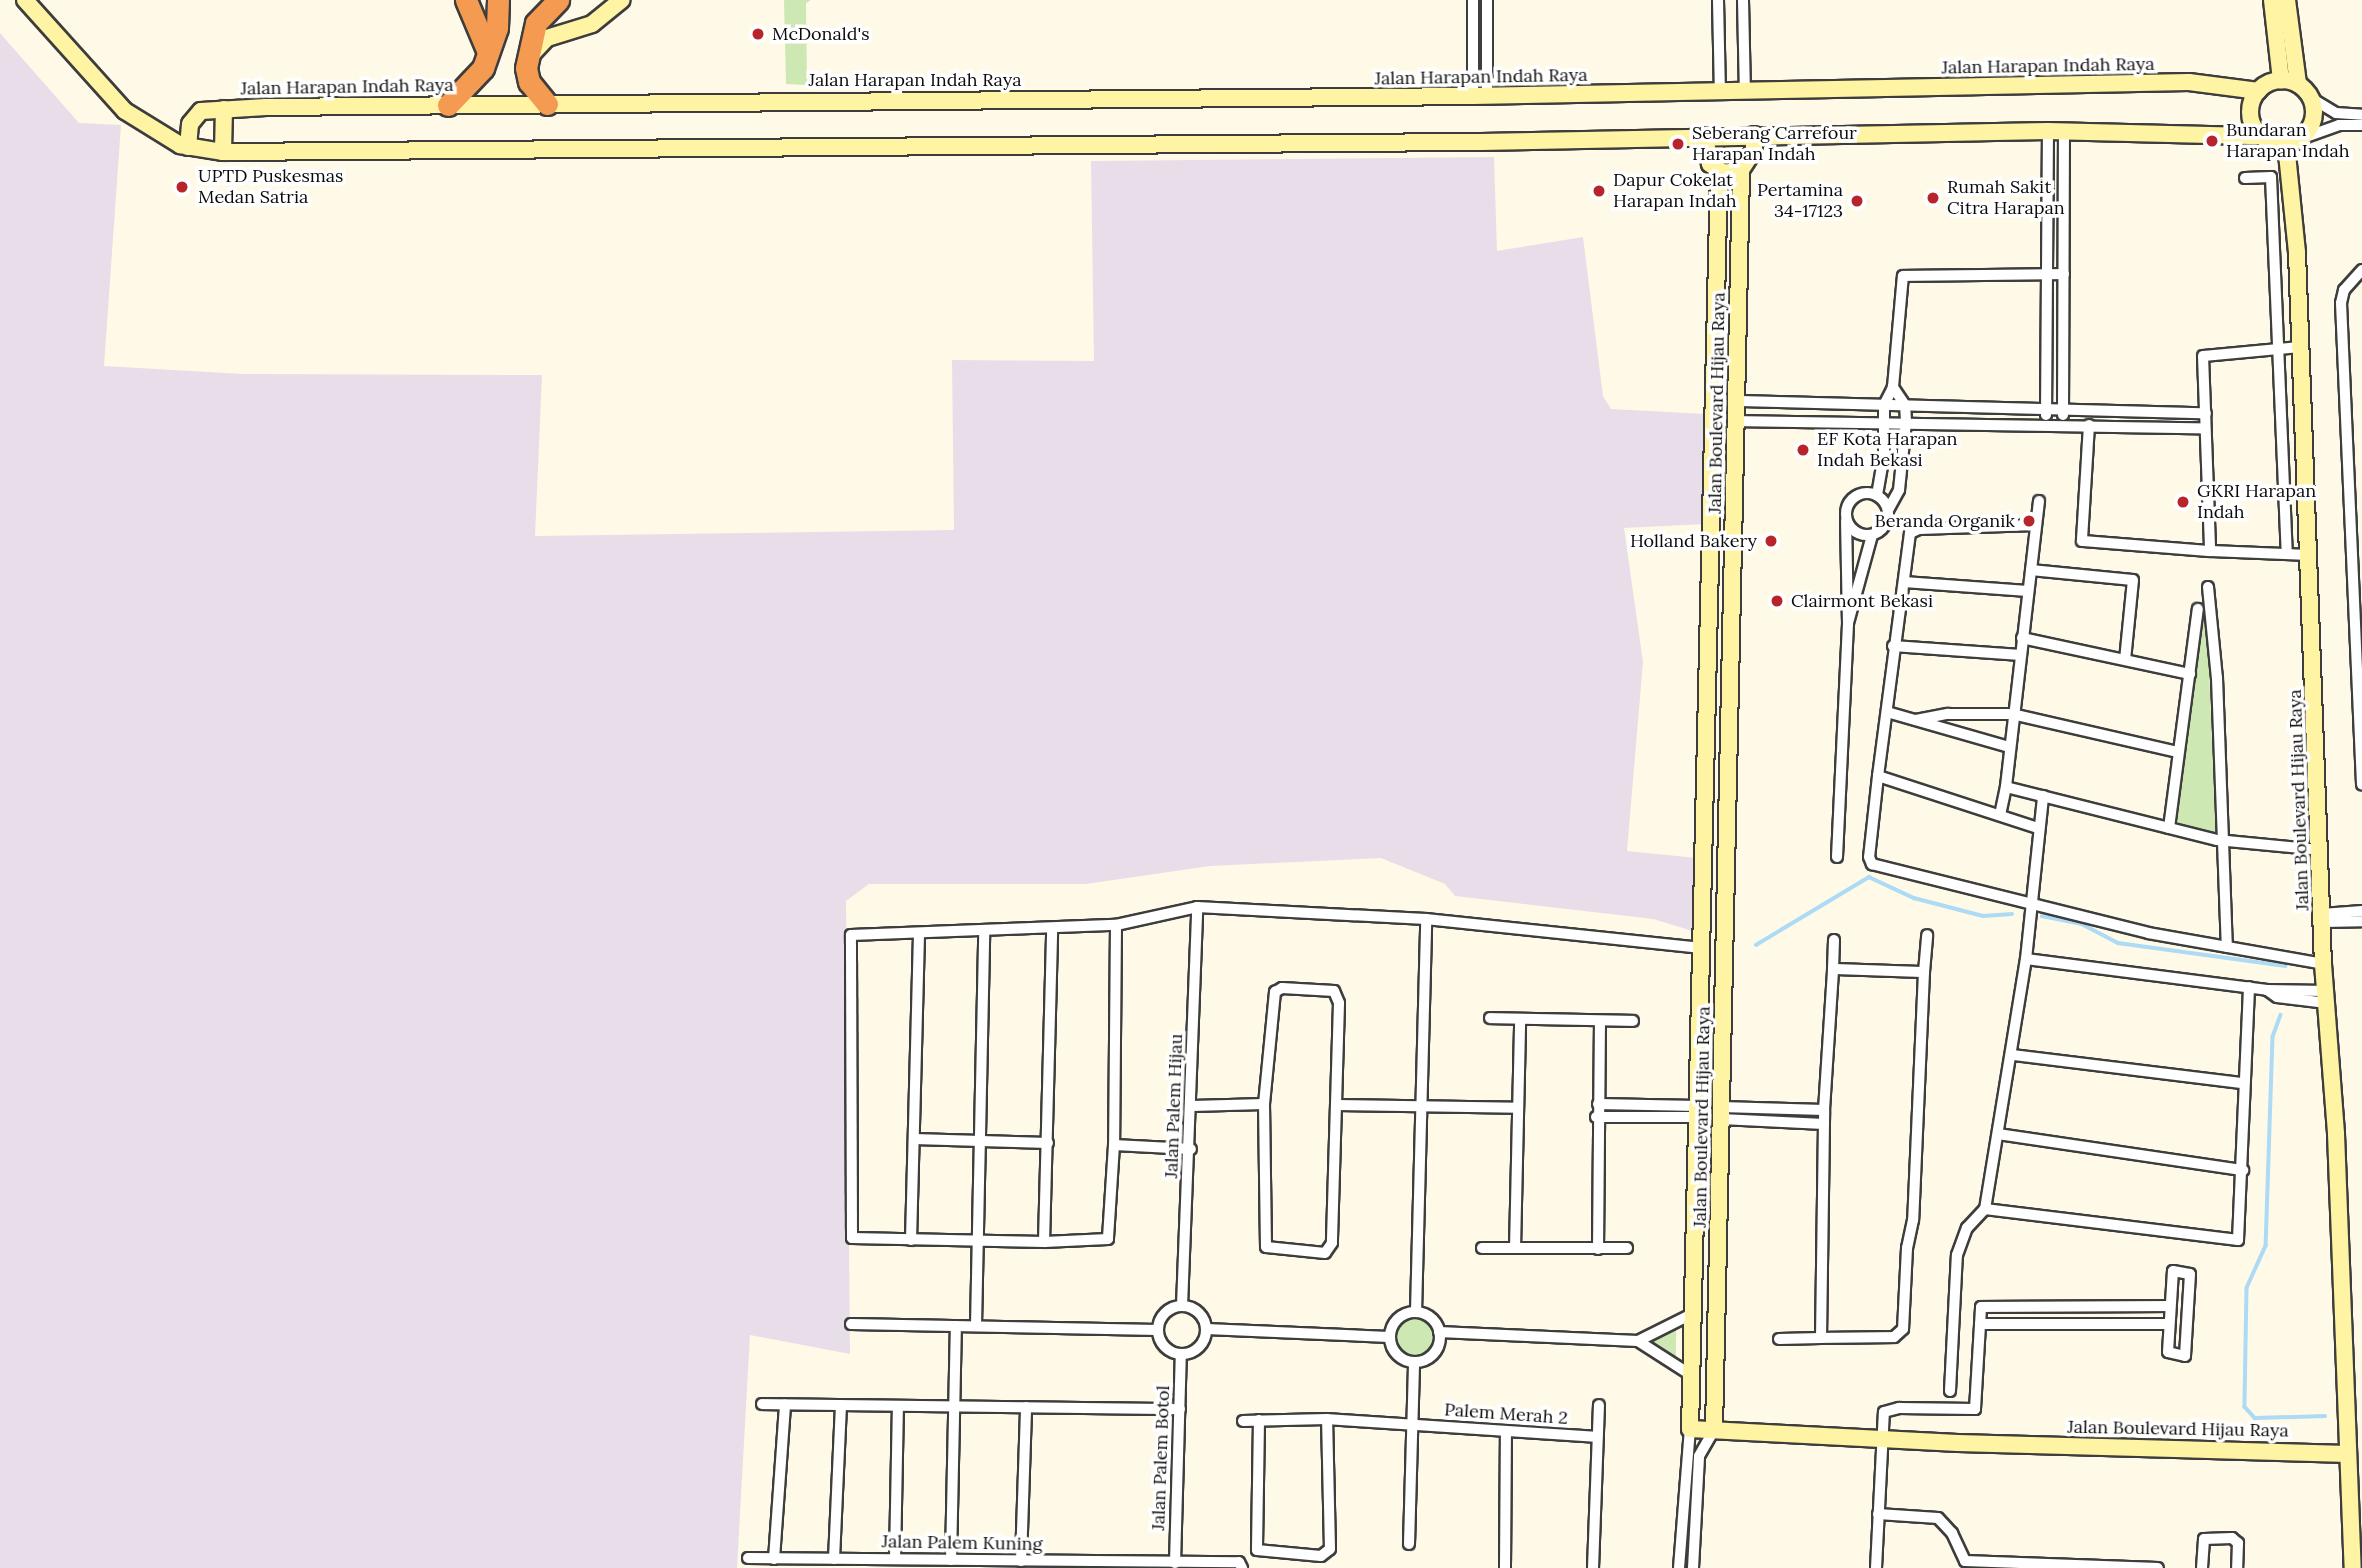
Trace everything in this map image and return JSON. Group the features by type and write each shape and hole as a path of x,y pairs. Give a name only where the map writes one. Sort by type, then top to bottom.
{"highway":[{"path":"466,0 488,52"},
{"path":"449,105 473,83 488,52 497,28 498,0"},
{"path":"547,104 529,82 526,68 536,23 558,0"}],"street":[{"path":"25,0 125,111 188,148 223,152 2056,131 2219,133 2293,142 2339,125 2362,125"},
{"path":"526,68 538,44 592,24 622,0"},
{"path":"1473,0 1480,96"},
{"path":"1480,96 1487,0"},
{"path":"1718,0 1720,92"},
{"path":"1743,0 1745,92"},
{"path":"2272,0 2281,80"},
{"path":"2287,0 2298,84"},
{"path":"2260,136 2250,110 2258,90 2281,80 2298,84 2311,97 2336,113 2362,115"},
{"path":"2219,133 2237,124 2242,112 2239,95 2226,85"},
{"name":"Jalan Harapan Indah Raya","path":"223,152 224,108 1480,96 2226,85 2258,90"},
{"path":"2293,142 2314,117 2311,97"},
{"path":"188,148 196,114 224,108"},
{"path":"2056,131 2064,274 2062,425"},
{"path":"2046,425 2049,275 2056,131"},
{"path":"1705,136 1710,164 1719,172 1741,170 1754,150 1754,135"},
{"name":"Jalan Boulevard Hijau Raya","path":"2293,142 2320,850 2330,918 2323,964 2353,1568"},
{"name":"Jalan Boulevard Hijau Raya","path":"1741,170 1714,1430 2348,1454"},
{"name":"Jalan Boulevard Hijau Raya","path":"1690,1429 1719,172"},
{"path":"2245,178 2271,177 2287,553"},
{"path":"2362,270 2344,290 2341,303 2357,544 2362,785"},
{"path":"1888,510 1877,495 1884,405 1893,387 1905,274 2064,274"},
{"path":"2210,551 2203,356 2278,349 2301,355"},
{"path":"2279,363 2301,355"},
{"path":"1846,521 1857,534 1872,535 1885,526 1888,510 1899,490 1906,422 1905,405 1893,387"},
{"path":"1714,390 1736,396 1884,405 2206,413"},
{"path":"1736,421 1884,421 2205,428"},
{"path":"2089,425 2082,541 2210,551 2310,555"},
{"path":"1837,857 1848,623 1846,521 1852,499 1860,494 1877,495"},
{"path":"2000,815 2006,787 2012,714 2039,501"},
{"path":"2035,525 1913,530 1908,538 1869,857 1872,864 2030,909 2323,964"},
{"path":"1848,623 1872,535"},
{"path":"2031,570 2133,580 2125,660"},
{"path":"1904,582 2028,591"},
{"path":"2208,587 2217,678 2227,947"},
{"path":"2169,828 2198,609"},
{"path":"2022,638 2190,674"},
{"path":"1893,646 2021,655"},
{"path":"1887,712 2009,747"},
{"path":"1916,720 1948,714 2012,714 2178,752"},
{"path":"1878,776 2038,828"},
{"path":"2006,787 2222,840 2320,850"},
{"path":"1950,1391 1957,1255 1967,1228 1984,1209 2013,1055 2043,796"},
{"path":"1704,805 1727,804"},
{"path":"1116,925 1114,1145 1108,1239 1044,1242 852,1238 849,938 1116,925 1197,907 1426,919 1701,948"},
{"name":"Jalan Palem Hijau","path":"1182,1306 1191,1149 1197,907"},
{"path":"2330,918 2358,916"},
{"path":"1416,1312 1426,919"},
{"path":"1044,1242 1052,929"},
{"path":"976,1326 984,930"},
{"path":"911,1240 919,933"},
{"path":"1779,1339 1894,1337 1903,1329 1907,1248 1913,1220 1927,935"},
{"path":"1821,1338 1824,1110 1834,940"},
{"path":"2026,959 2326,997"},
{"path":"1833,970 1924,972"},
{"path":"1984,1209 2234,1241 2239,1237 2243,1170 2242,1083 2249,987"},
{"path":"1282,988 1334,991 1337,995 1337,1105 1332,1244 1325,1253 1266,1247 1264,1104 1275,992 1282,988"},
{"path":"1490,1018 1600,1023 1633,1021"},
{"path":"1515,1248 1520,1019"},
{"path":"1598,1249 1596,1117 1600,1023"},
{"path":"2013,1055 2242,1083"},
{"path":"1192,1106 1264,1104"},
{"path":"1598,1104 1697,1111"},
{"path":"1337,1105 1518,1108"},
{"path":"1721,1113 1782,1108 1824,1110"},
{"path":"1782,1108 1782,1123"},
{"path":"1596,1117 1697,1111"},
{"path":"1721,1113 1782,1123 1824,1124"},
{"path":"1998,1134 2243,1170"},
{"path":"914,1139 1048,1143"},
{"path":"1114,1145 1191,1149"},
{"path":"1694,1243 1718,1243"},
{"path":"1482,1248 1627,1248"},
{"path":"2187,1272 2185,1356 2169,1355 2168,1324 2171,1273 2187,1272"},
{"path":"1182,1306 1199,1312 1206,1329 1196,1350 1181,1354 1168,1349 1158,1330 1165,1313 1182,1306"},
{"path":"1876,1568 1884,1412 1891,1409 1975,1409 1983,1307 2169,1306"},
{"path":"1416,1312 1431,1318 1440,1332 1436,1351 1414,1363 1396,1355 1390,1337 1398,1319 1416,1312"},
{"path":"1440,1332 1638,1341 1692,1314"},
{"path":"851,1324 1158,1330"},
{"path":"1980,1324 2168,1324"},
{"path":"951,1560 956,1326"},
{"path":"1206,1329 1390,1337"},
{"path":"1638,1341 1691,1375"},
{"name":"Jalan Palem Botol","path":"1175,1563 1181,1354"},
{"path":"1409,1544 1414,1363"},
{"path":"762,1404 1180,1409"},
{"path":"775,1559 785,1404"},
{"path":"834,1559 841,1405"},
{"path":"895,1559 898,1405"},
{"path":"1593,1568 1599,1405"},
{"path":"1021,1561 1026,1407"},
{"path":"1259,1420 1256,1550 1321,1556 1329,1549 1327,1419"},
{"name":"Palem Merah 2","path":"1243,1420 1327,1419 1506,1434 1597,1437"},
{"path":"1679,1568 1690,1429 1714,1430 1699,1456 1693,1568"},
{"path":"1505,1568 1506,1434"},
{"path":"1878,1514 1940,1519 1952,1533 1965,1561 2158,1568"},
{"path":"2203,1568 2204,1539 2232,1538 2238,1543 2237,1568"},
{"name":"Jalan Palem Kuning","path":"748,1558 797,1563 834,1559 895,1559 951,1560 974,1564 1021,1561 1094,1566 1239,1562 1242,1568"}],"shaded area":[{"path":"0,33 79,123 121,125 104,366 243,374 542,375 535,536 954,530 952,360 1094,361 1091,161 1494,157 1497,251 1583,237 1603,396 1611,409 1706,414 1705,524 1624,528 1643,662 1627,851 1697,858 1696,932 1653,919 1455,896 1445,884 1381,858 1210,866 1086,884 869,884 846,901 850,1354 750,1335 737,1568 0,1568"}],"green space":[{"path":"784,0 811,0 806,3 807,85 786,84"},
{"path":"1742,142 1734,160 1720,160 1716,143"},
{"path":"2203,620 2207,622 2216,834 2176,825 2180,760"},
{"path":"1415,1312 1433,1319 1440,1337 1433,1355 1415,1362 1397,1355 1390,1337 1397,1319"},
{"path":"1676,1329 1676,1358 1651,1342"}],"waterway":[{"path":"1756,945 1869,877 1914,898 1983,916 2012,914"},
{"path":"2042,916 2082,924 2118,943 2285,966"},
{"path":"2281,1015 2273,1037 2266,1246 2247,1288 2245,1407 2255,1418 2325,1416"}],"place":[{"name":"McDonald's","path":"758,34"},
{"name":"Bundaran Harapan Indah","path":"2212,141"},
{"name":"Seberang Carrefour Harapan Indah","path":"1678,144"},
{"name":"UPTD Puskesmas Medan Satria","path":"182,187"},
{"name":"Dapur Cokelat Harapan Indah","path":"1599,191"},
{"name":"Rumah Sakit Citra Harapan","path":"1933,198"},
{"name":"Pertamina 34-17123","path":"1857,201"},
{"name":"EF Kota Harapan Indah Bekasi","path":"1803,450"},
{"name":"GKRI Harapan Indah","path":"2183,502"},
{"name":"Beranda Organik","path":"2029,521"},
{"name":"Holland Bakery","path":"1771,541"},
{"name":"Clairmont Bekasi","path":"1777,601"}]}
